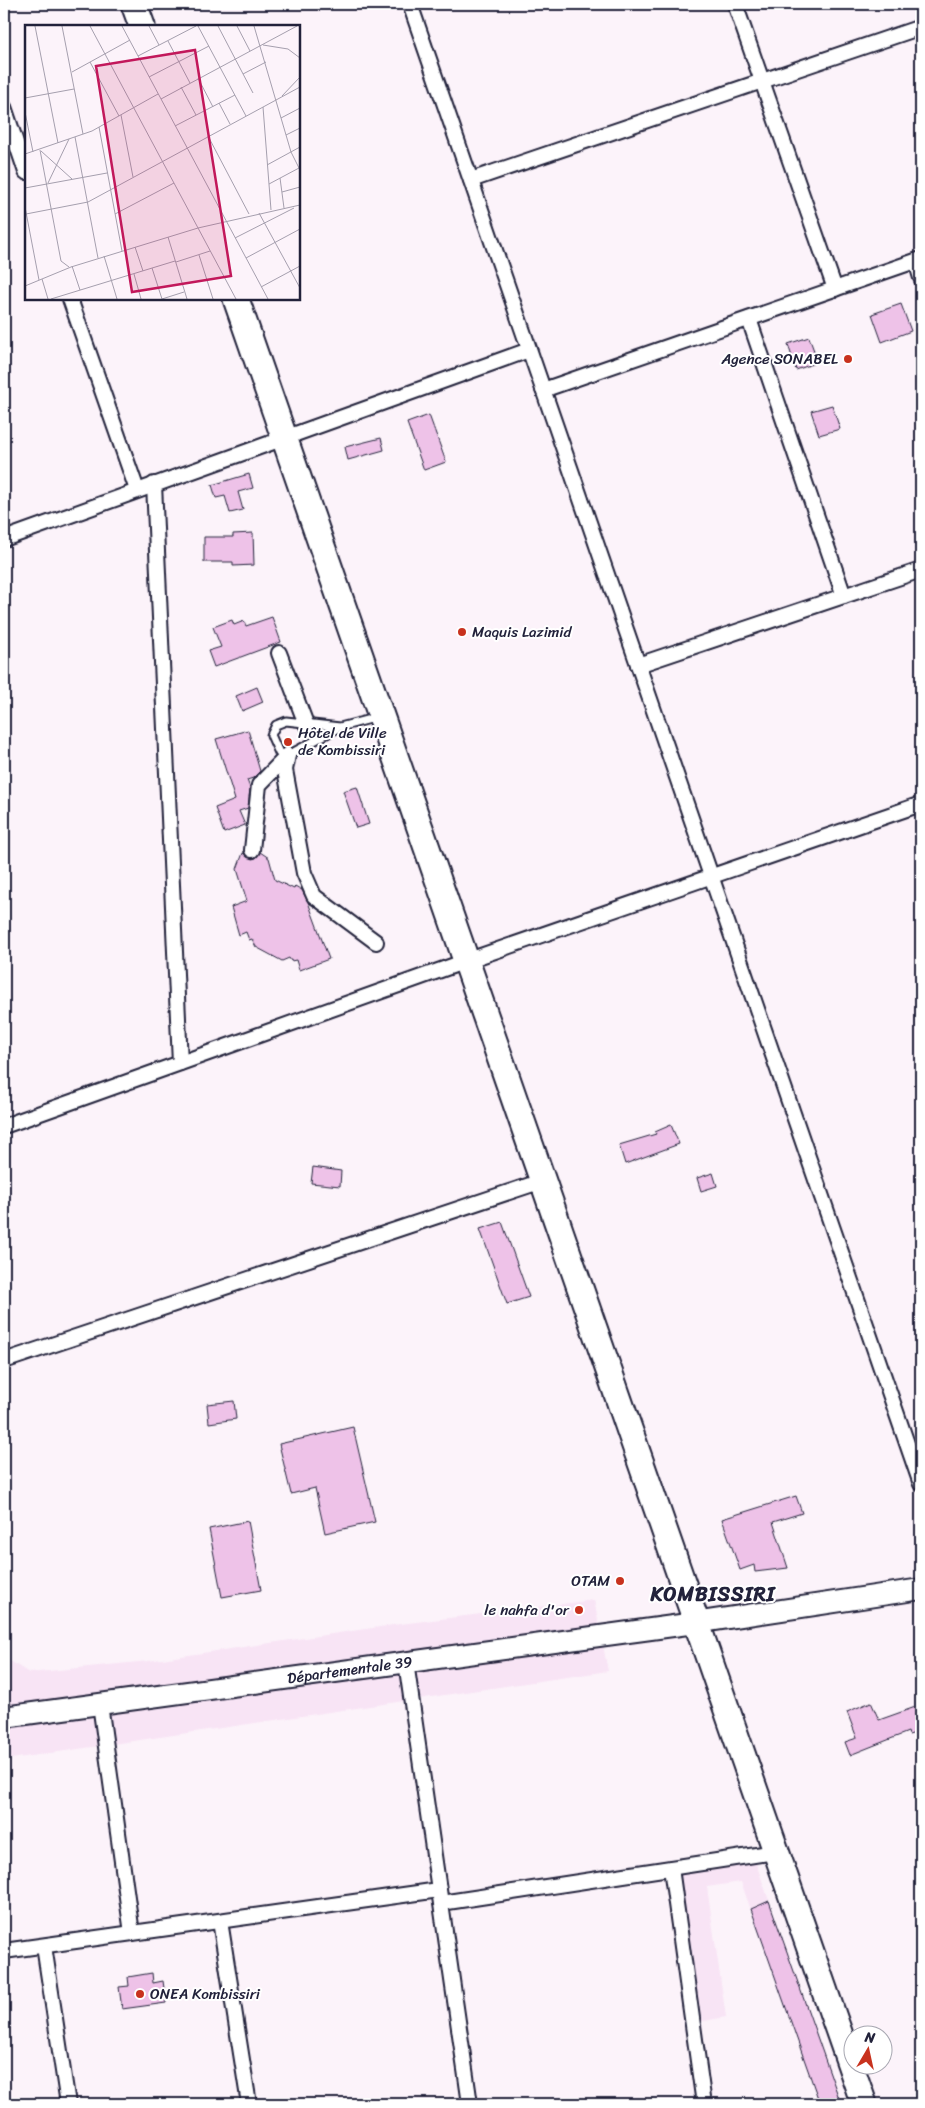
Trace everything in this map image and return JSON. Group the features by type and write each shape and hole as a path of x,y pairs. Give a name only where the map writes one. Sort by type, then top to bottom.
{"highway":[{"path":"134,4 142,25"},
{"path":"236,300 864,2104"}],"main road":[{"name":"Départementale 39","path":"4,1717 696,1623 921,1589"}],"street":[{"path":"410,4 921,1484"},
{"path":"735,4 835,289"},
{"path":"471,180 921,27"},
{"path":"4,107 25,169"},
{"path":"543,390 918,260 921,278"},
{"path":"70,300 137,490"},
{"path":"749,319 844,596"},
{"path":"4,538 529,350"},
{"path":"154,484 180,1063"},
{"path":"638,665 921,570"},
{"path":"278,653 306,724"},
{"path":"252,850 260,786 288,755"},
{"path":"288,755 285,770 304,873 311,890 314,896 376,942"},
{"path":"4,1126 466,961 921,804"},
{"path":"4,1361 542,1181"},
{"path":"406,1662 470,2104"},
{"path":"100,1704 132,1933"},
{"path":"4,1951 220,1921 440,1897 671,1868 775,1852"},
{"path":"671,1868 704,2104"},
{"path":"220,1921 249,2104"},
{"path":"44,1946 68,2104"}],"lane":[{"path":"340,727 286,721 276,725 271,735 279,753 288,755 340,727 381,716"}],"shaded area":[{"path":"594,1600 608,1671 4,1760 4,1657 29,1673 148,1661 400,1624"},
{"path":"753,1855 841,2104 820,2104 741,1882 707,1887 726,2017 693,2023 671,1868"}],"building":[{"path":"901,304 911,331 882,342 872,314"},
{"path":"809,337 818,362 796,370 788,344"},
{"path":"832,405 840,429 819,435 811,411"},
{"path":"429,415 446,462 424,470 407,423"},
{"path":"381,438 384,450 348,460 345,447"},
{"path":"249,474 253,488 238,492 243,510 230,513 225,496 216,498 212,485"},
{"path":"253,533 254,565 233,566 233,562 204,562 204,537 233,537 233,534"},
{"path":"272,617 281,642 214,667 208,651 221,647 213,627 232,620 234,625 244,621 246,626"},
{"path":"257,687 263,702 242,711 236,696"},
{"path":"248,730 260,771 253,778 247,780 250,788 248,808 239,811 245,825 224,833 215,808 235,800 216,739"},
{"path":"357,787 369,824 356,828 343,791"},
{"path":"260,852 269,858 275,880 294,889 295,886 302,890 329,959 299,970 296,960 291,961 289,958 282,961 256,947 252,939 249,940 246,932 239,935 231,907 247,901 237,869 243,853 252,859 256,858"},
{"path":"671,1125 679,1144 625,1164 619,1145 656,1134 655,1132"},
{"path":"313,1167 341,1171 340,1186 311,1183"},
{"path":"713,1173 717,1186 701,1191 697,1178"},
{"path":"502,1222 529,1297 507,1304 480,1229"},
{"path":"234,1401 236,1419 209,1423 207,1404"},
{"path":"353,1427 375,1522 325,1533 315,1488 291,1494 279,1444"},
{"path":"796,1496 802,1513 773,1522 788,1568 755,1572 754,1565 740,1570 722,1519"},
{"path":"248,1521 261,1590 222,1597 209,1529"},
{"path":"871,1702 879,1720 921,1705 921,1731 909,1735 908,1732 850,1755 845,1742 857,1738 847,1712"},
{"path":"769,1901 841,2104 820,2104 751,1909"},
{"path":"152,1973 153,1983 163,1981 166,2003 122,2009 119,1987 129,1986 128,1977"}],"place":[{"name":"Agence SONABEL","path":"848,359"},
{"name":"Maquis Lazimid","path":"462,632"},
{"name":"Hôtel de Ville de Kombissiri","path":"288,742"},
{"name":"OTAM","path":"620,1581"},
{"name":"le nahfa d'or","path":"579,1610"},
{"name":"ONEA Kombissiri","path":"140,1994"}],"district":[{"name":"KOMBISSIRI","path":"713,1594"}]}
